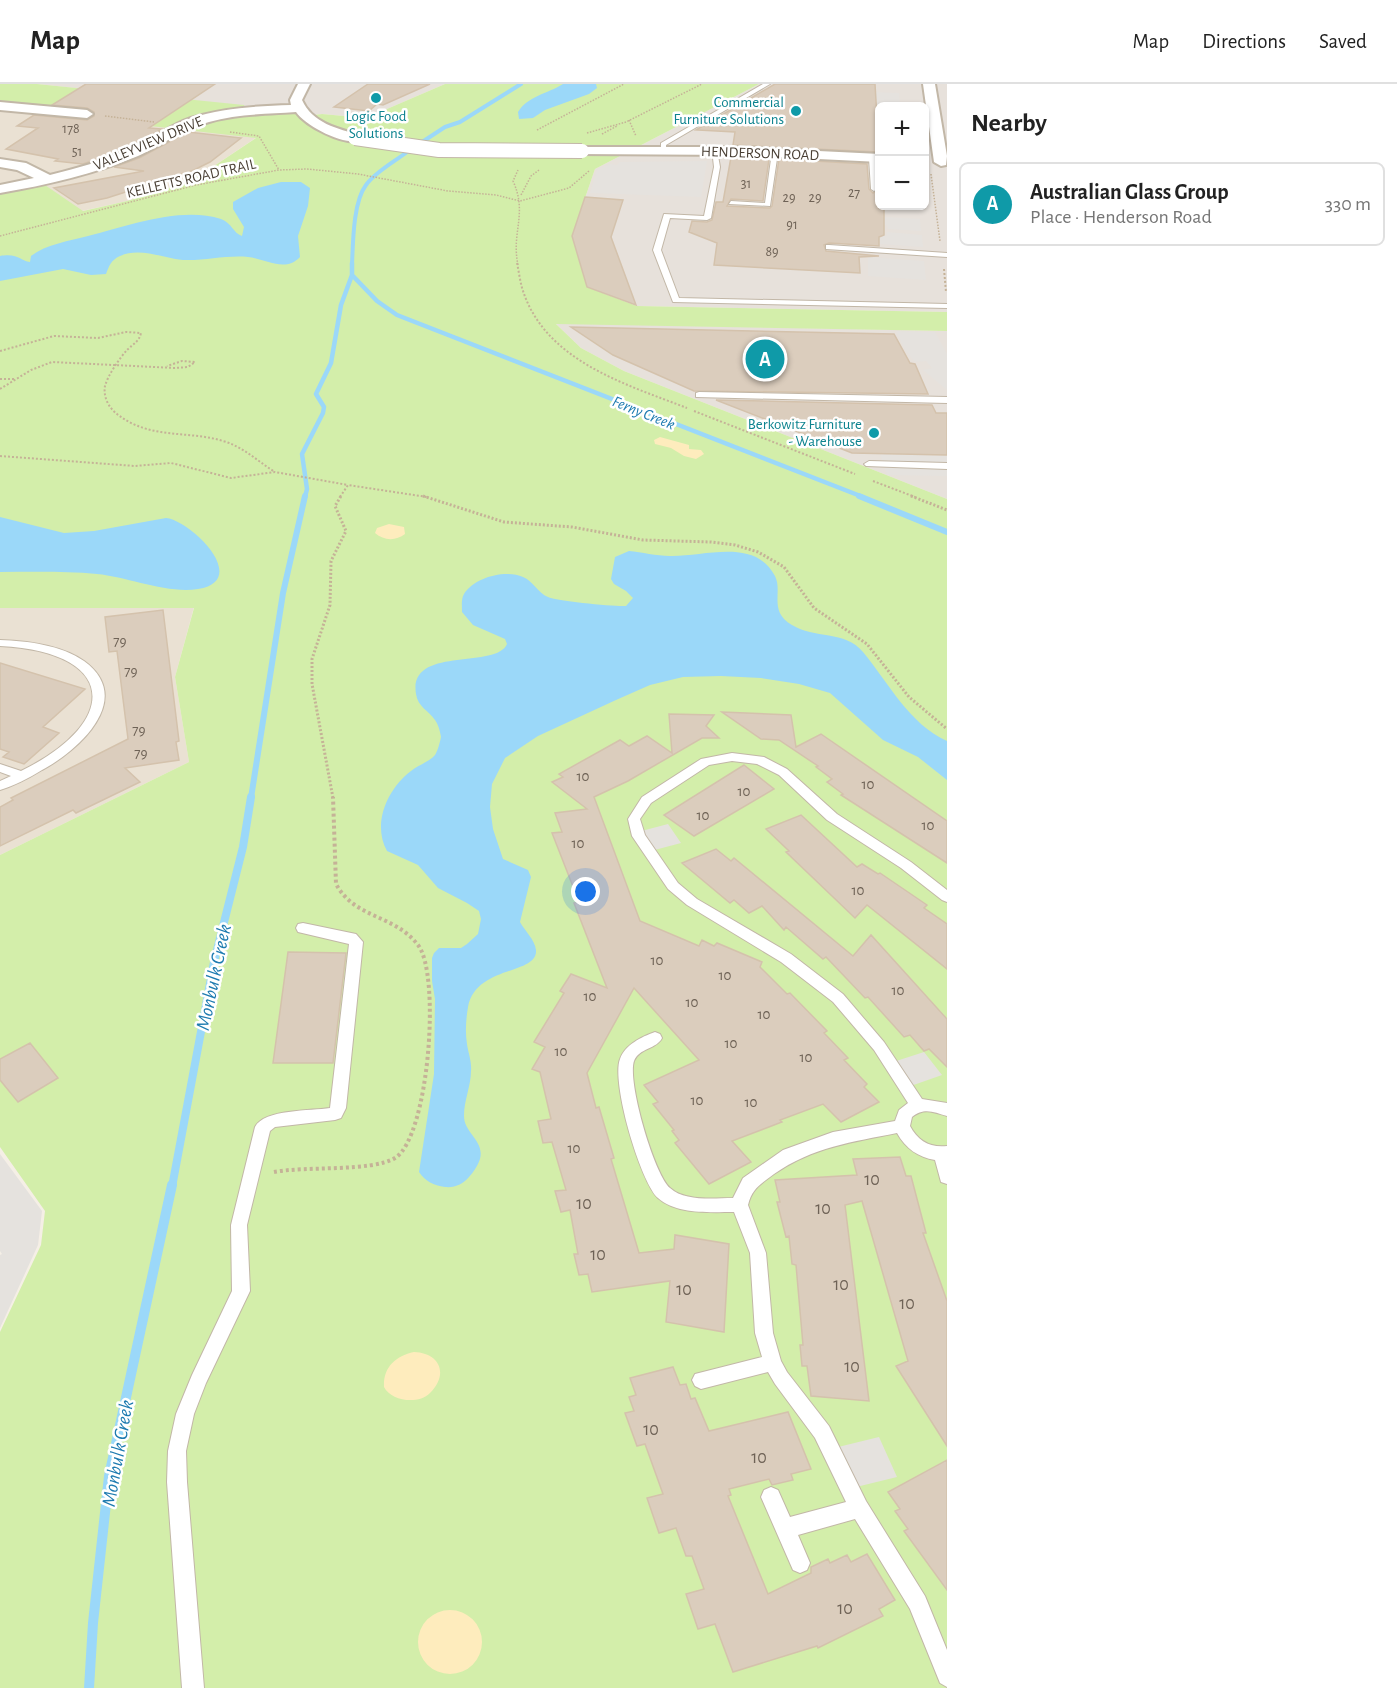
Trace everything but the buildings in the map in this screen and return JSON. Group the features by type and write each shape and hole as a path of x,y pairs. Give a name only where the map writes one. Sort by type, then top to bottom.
{"street":[{"path":"299,108 296,100 297,93 304,84"},
{"path":"929,84 936,163"},
{"path":"0,106 87,114"},
{"name":"HENDERSON ROAD","path":"299,108 308,118 324,128 354,138 396,147 445,151 714,150 875,158"},
{"name":"VALLEYVIEW DRIVE","path":"0,189 109,162 159,140 185,125 206,118 299,108"},
{"path":"0,163 21,166 47,179"}],"lane":[{"path":"664,150 663,144 767,84"},
{"path":"714,150 717,167 707,218 667,216 657,250 676,300 947,306"},
{"path":"731,203 768,205 775,152"},
{"path":"874,189 875,174"},
{"path":"829,247 944,255"},
{"path":"699,395 947,400"},
{"path":"869,465 947,466"},
{"path":"0,643 34,646 75,660 92,676 99,698 92,723 82,735 51,761 0,786"},
{"path":"918,1105 879,1046 838,998 786,958 692,902 672,886 639,836 634,819 646,800 705,762 732,757 760,760 783,772 832,817 899,860 947,897"},
{"path":"0,768 21,776"},
{"path":"193,1688 177,1482 177,1451 185,1414 198,1381 241,1291 238,1236 263,1127 267,1122 332,1115 338,1108 356,942 351,938 303,928"},
{"path":"655,1038 630,1054 624,1070 627,1096 654,1180 665,1194 682,1201 740,1205"},
{"path":"947,1110 936,1105 918,1105 905,1114 902,1126 911,1142 931,1153 944,1153 947,1177"},
{"path":"902,1126 833,1139 789,1155 749,1184 743,1192 740,1205 758,1253 764,1333 773,1363 781,1378 822,1432 859,1508 918,1603 947,1676"},
{"path":"701,1380 773,1363"},
{"path":"771,1497 800,1563"},
{"path":"786,1528 859,1508"}],"path":[{"path":"533,132 624,84"},
{"path":"87,114 162,123"},
{"path":"228,132 259,136 279,170"},
{"path":"936,163 947,296"},
{"name":"KELLETTS ROAD TRAIL","path":"0,236 196,185 279,170 307,169 358,174 448,191 496,195 524,201 574,185 592,167"},
{"path":"0,351 54,336 98,338 126,332 141,333 142,337 128,347 106,382 105,399 109,407 124,421 141,429 160,434 218,440 238,446 275,472"},
{"path":"0,389 32,370 52,362 183,368 195,362 182,361 166,366"},
{"path":"0,379 15,379"},
{"path":"0,456 135,465 171,463 231,478 275,472 423,496 504,522 572,527 606,536 643,540 711,542 758,552 784,567 814,608 867,644 916,705 947,729"},
{"path":"248,1187 265,1175 289,1169 386,1163 404,1150 416,1127 420,1113 429,1023 426,958 422,949 401,927 350,906 338,890 334,863 333,797 312,684 313,651 330,605 331,561 346,531 335,506 348,485"}],"shaded area":[{"path":"37,84 445,84 366,118 248,112 246,106"},
{"path":"759,84 947,84 947,312 637,306 587,287 572,236 595,169"},
{"path":"869,92 899,93 900,102 875,102 875,120 871,119"},
{"path":"0,106 257,137 190,182 127,201 0,229"},
{"path":"707,161 701,197 590,193 597,170 610,164"},
{"path":"848,215 920,219 921,231 888,229 887,225 848,223"},
{"path":"887,232 922,235 923,247 848,242 848,233 887,236"},
{"path":"868,257 924,261 926,280 868,276"},
{"path":"555,323 947,331 947,499 624,371 581,348"},
{"path":"896,331 935,332 947,354 947,390 923,370 932,368 926,361 915,362 905,350"},
{"path":"880,454 947,456 947,476 887,475"},
{"path":"194,607 175,677 189,762 0,855 0,608"},
{"path":"668,824 681,843 647,852 634,833"},
{"path":"924,1052 942,1075 905,1088 887,1064"},
{"path":"0,1154 42,1211 38,1245 0,1328 0,1255 2,1254 0,1251"},
{"path":"879,1437 897,1477 848,1489 830,1449"}],"green space":[{"path":"0,84 37,84 244,105 248,112 299,108 306,116 322,114 366,118 445,84 759,84 595,169 572,236 587,287 637,306 947,312 947,331 556,324 581,348 624,371 947,499 947,1688 0,1688 0,1332 41,1245 45,1211 0,1147 0,855 189,762 175,677 194,608 0,608 0,189 39,181 83,211 127,201 190,182 256,138 80,118 86,114 0,106"}],"sand":[{"path":"660,437 689,445 689,449 701,450 704,454 696,459 684,456 671,448 655,444 654,440"},
{"path":"389,524 404,527 405,534 390,539 382,538 375,533 377,528"},
{"path":"414,1352 430,1356 439,1366 439,1379 436,1386 425,1397 419,1399 405,1400 392,1396 384,1387 388,1369 401,1356"},
{"path":"444,1610 456,1610 473,1619 480,1630 482,1642 480,1654 473,1665 456,1674 444,1674 432,1669 423,1660 418,1648 418,1636 423,1624 432,1615"}],"water":[{"path":"563,84 596,84 597,88 589,94 545,110 533,118 519,119 518,112 527,102"},
{"path":"281,182 301,182 310,188 308,206 298,236 300,257 294,262 282,265 248,257 183,260 135,253 114,259 106,274 91,275 63,269 0,281 0,256 15,256 30,262 31,256 51,246 154,219 189,215 221,219 242,236 244,227 233,209 233,202 258,188"},
{"path":"0,517 64,533 94,531 166,518 176,521 201,539 218,563 219,574 213,583 198,589 186,590 97,574 0,572"},
{"path":"629,551 670,556 712,552 742,553 766,564 775,576 778,608 785,620 801,629 838,637 856,645 910,713 934,734 947,741 947,780 918,757 883,740 830,693 799,684 761,678 721,676 683,677 650,685 538,736 505,758 492,784 490,807 493,829 503,859 528,870 531,877 520,922 532,939 536,950 534,958 527,964 494,977 482,984 473,994 466,1021 466,1039 471,1068 464,1116 465,1124 480,1149 480,1157 477,1166 461,1184 449,1187 437,1185 427,1181 419,1172 434,1074 435,999 432,958 439,948 461,948 467,944 478,934 481,919 479,911 438,888 418,865 387,851 383,841 382,819 389,797 402,778 435,755 441,739 436,722 417,698 417,679 425,669 454,660 487,656 500,652 507,644 505,639 473,625 462,612 463,596 475,583 499,574 516,575 527,579 544,595 553,599 626,606 633,598 614,584 611,579 615,557"}],"waterway":[{"path":"419,144 445,127 460,122 521,84"},
{"path":"352,265 354,223 362,192 374,176 407,152"},
{"path":"352,265 352,275"},
{"name":"Monbulk Creek","path":"305,497 307,489 302,454 323,413 324,407 316,394 331,363 341,305 352,275"},
{"name":"Ferny Creek","path":"352,275 377,301 397,315 863,497"},
{"name":"Monbulk Creek","path":"251,798 283,593 305,496"},
{"name":"Ferny Creek","path":"859,496 947,532"},
{"name":"Monbulk Creek","path":"172,1187 214,962 243,847 251,797"},
{"name":"Monbulk Creek","path":"89,1688 93,1623 109,1476 172,1185"}],"place":[{"name":"Logic Food Solutions","path":"376,98"},
{"name":"Commercial Furniture Solutions","path":"796,111"},
{"name":"Australian Glass Group","path":"765,359"},
{"name":"Berkowitz Furniture - Warehouse","path":"874,433"}]}
